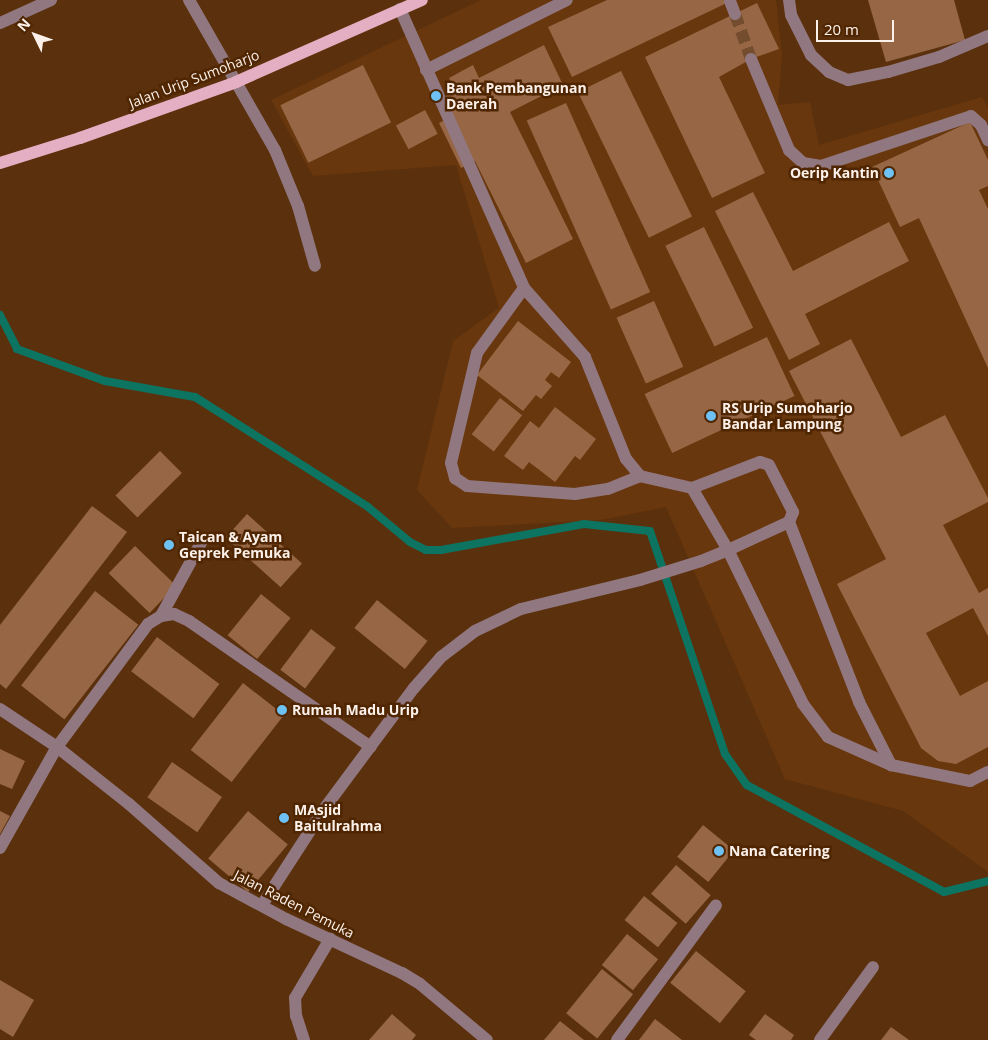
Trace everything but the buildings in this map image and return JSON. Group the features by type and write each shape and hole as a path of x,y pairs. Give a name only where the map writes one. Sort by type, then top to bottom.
{"main road":[{"name":"Jalan Urip Sumoharjo","path":"0,163 80,138 236,82 422,0"}],"street":[{"path":"0,23 51,0"},
{"path":"189,0 275,150 298,206 315,266"},
{"path":"426,70 567,0"},
{"path":"789,0 791,15 811,55 829,72 848,80 888,72 939,57 988,36"},
{"path":"730,1 734,14"},
{"path":"400,9 524,288 585,357 626,460 640,476"},
{"path":"751,60 789,150 803,163 821,166 971,116 981,125 988,140"},
{"path":"524,288 477,353 451,463 455,478 467,486 575,494 608,489 640,476 692,488 760,462 769,465 792,512 789,522 859,702 891,765"},
{"path":"692,488 728,550 803,704 828,737 891,765 970,780 988,772"},
{"path":"262,905 324,809 371,747 441,657 475,631 522,609 640,580 701,561 789,522"},
{"path":"161,616 201,542"},
{"path":"0,848 57,747 148,624 161,616 174,614 189,621 371,747"},
{"name":"Jalan Raden Pemuka","path":"0,709 57,747 129,804 219,883 286,919 402,972 420,984 487,1040"},
{"path":"617,1040 716,905"},
{"path":"304,1040 295,1012 295,998 330,939"},
{"path":"820,1040 873,967"}],"shaded area":[{"name":"RS Urip Sumoharjo Bandar Lampung","path":"481,0 776,0 782,55 778,105 810,102 819,145 982,97 988,109 988,872 903,811 785,779 666,507 601,520 452,528 417,490 453,341 499,308 456,165 313,176 271,100"}],"waterway":[{"path":"0,315 17,349 105,381 195,397 368,507 410,542 426,550 441,550 584,524 650,531 725,754 747,785 944,892 988,881"}],"tunnel":[{"path":"735,14 751,59"}],"place":[{"name":"Bank Pembangunan Daerah","path":"436,96"},
{"name":"Oerip Kantin","path":"889,173"},
{"name":"RS Urip Sumoharjo Bandar Lampung","path":"711,416"},
{"name":"Taican & Ayam Geprek Pemuka","path":"169,545"},
{"name":"Rumah Madu Urip","path":"282,710"},
{"name":"MAsjid Baitulrahma","path":"284,818"},
{"name":"Nana Catering","path":"719,851"}]}
